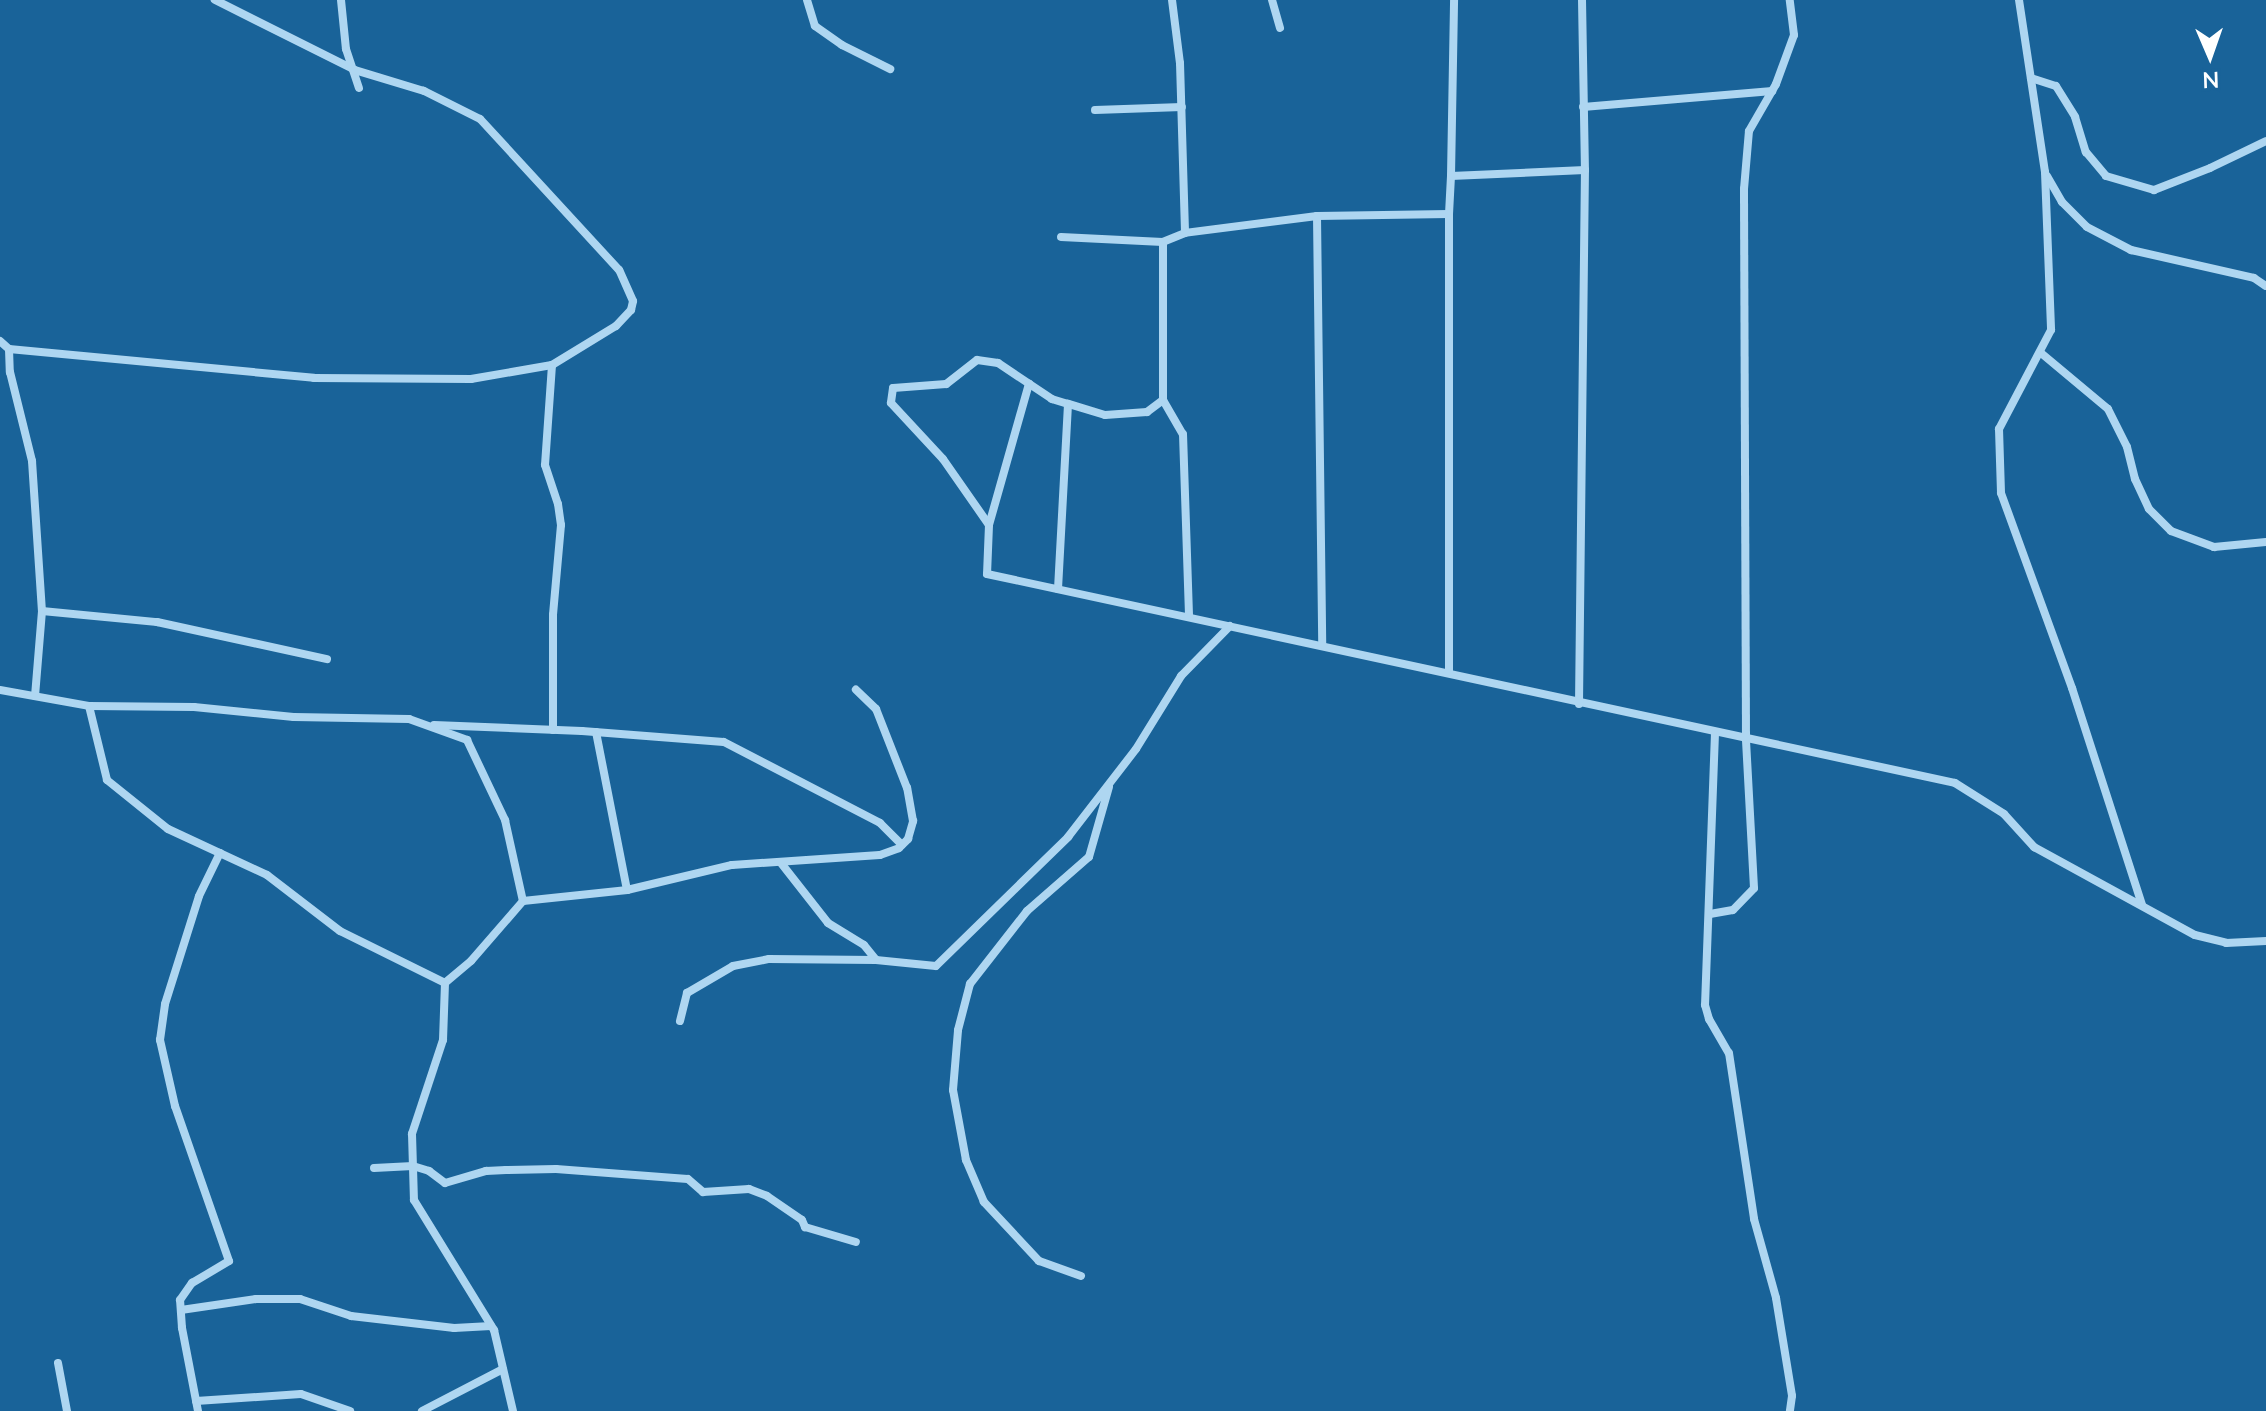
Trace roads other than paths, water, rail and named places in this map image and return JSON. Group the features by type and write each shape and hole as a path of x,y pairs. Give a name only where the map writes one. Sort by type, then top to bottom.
{"street":[{"path":"0,341 9,349 314,378 471,379 552,365 616,326 631,310 633,301 619,270 480,119 424,91 355,70 215,0"},
{"path":"341,0 346,49 359,88"},
{"path":"807,0 815,26 842,45 890,69"},
{"path":"1172,0 1180,63 1185,233"},
{"path":"1272,0 1280,28"},
{"path":"1449,672 1449,214 1454,0"},
{"path":"1579,704 1585,170 1582,0"},
{"path":"1710,914 1733,910 1754,888 1746,739 1744,189 1749,131 1772,91 1794,35 1790,0"},
{"path":"2019,0 2045,172 2051,330 1999,429 2001,493 2072,688 2143,905"},
{"path":"2031,78 2056,86 2075,117 2086,152 2106,176 2154,190 2266,141"},
{"path":"1583,107 1772,91"},
{"path":"1095,110 1182,107"},
{"path":"1451,176 1585,170"},
{"path":"2045,172 2062,202 2087,227 2131,250 2254,278 2266,286"},
{"path":"1061,237 1163,242 1185,233 1317,216 1449,214"},
{"path":"1317,216 1322,645"},
{"path":"1163,242 1163,400 1183,434 1189,617"},
{"path":"9,349 10,372 32,461 42,611 35,696"},
{"path":"2041,353 2108,409 2127,447 2135,479 2149,509 2171,531 2214,547 2266,542"},
{"path":"989,525 943,459 891,403 893,388 946,384 977,360 998,363 1052,399 1105,415 1147,412 1163,400"},
{"path":"552,365 545,465 558,504 561,525 553,615 553,730"},
{"path":"1029,384 989,525 987,574 1955,783 2004,814 2034,847 2090,880 2210,941 2266,941"},
{"path":"1058,589 1068,404"},
{"path":"42,611 157,622 327,659"},
{"path":"680,1021 687,993 733,966 769,959 876,960 936,966 1068,837 1136,749 1181,676 1230,626"},
{"path":"0,690 89,706 194,707 294,717 409,719 467,740 505,820 523,901"},
{"path":"513,1411 491,1326 414,1200 412,1134 443,1040 445,983 471,961 523,901 627,890 732,865 880,855 902,845 913,821 907,788 876,709 856,690"},
{"path":"89,706 107,780 168,829 267,875 340,931 445,983"},
{"path":"426,725 596,732 724,742 880,823 902,845"},
{"path":"596,732 627,890"},
{"path":"1715,733 1705,1005 1709,1019 1729,1053 1754,1219 1776,1298 1792,1396 1790,1411"},
{"path":"1081,1276 1039,1261 984,1202 966,1160 953,1090 958,1030 970,984 1027,911 1089,857 1110,782"},
{"path":"198,1411 180,1300 192,1283 229,1261 170,1092 160,1040 165,1004 199,896 220,853"},
{"path":"781,863 828,923 864,945 876,960"},
{"path":"374,1168 413,1166 429,1171 445,1183 486,1171 556,1169 688,1179 703,1192 749,1189 787,1208 805,1227 856,1242"},
{"path":"181,1310 256,1299 300,1299 351,1316 454,1328 491,1326"},
{"path":"58,1363 67,1411"},
{"path":"422,1411 503,1369"},
{"path":"196,1401 301,1394 350,1411"}]}
